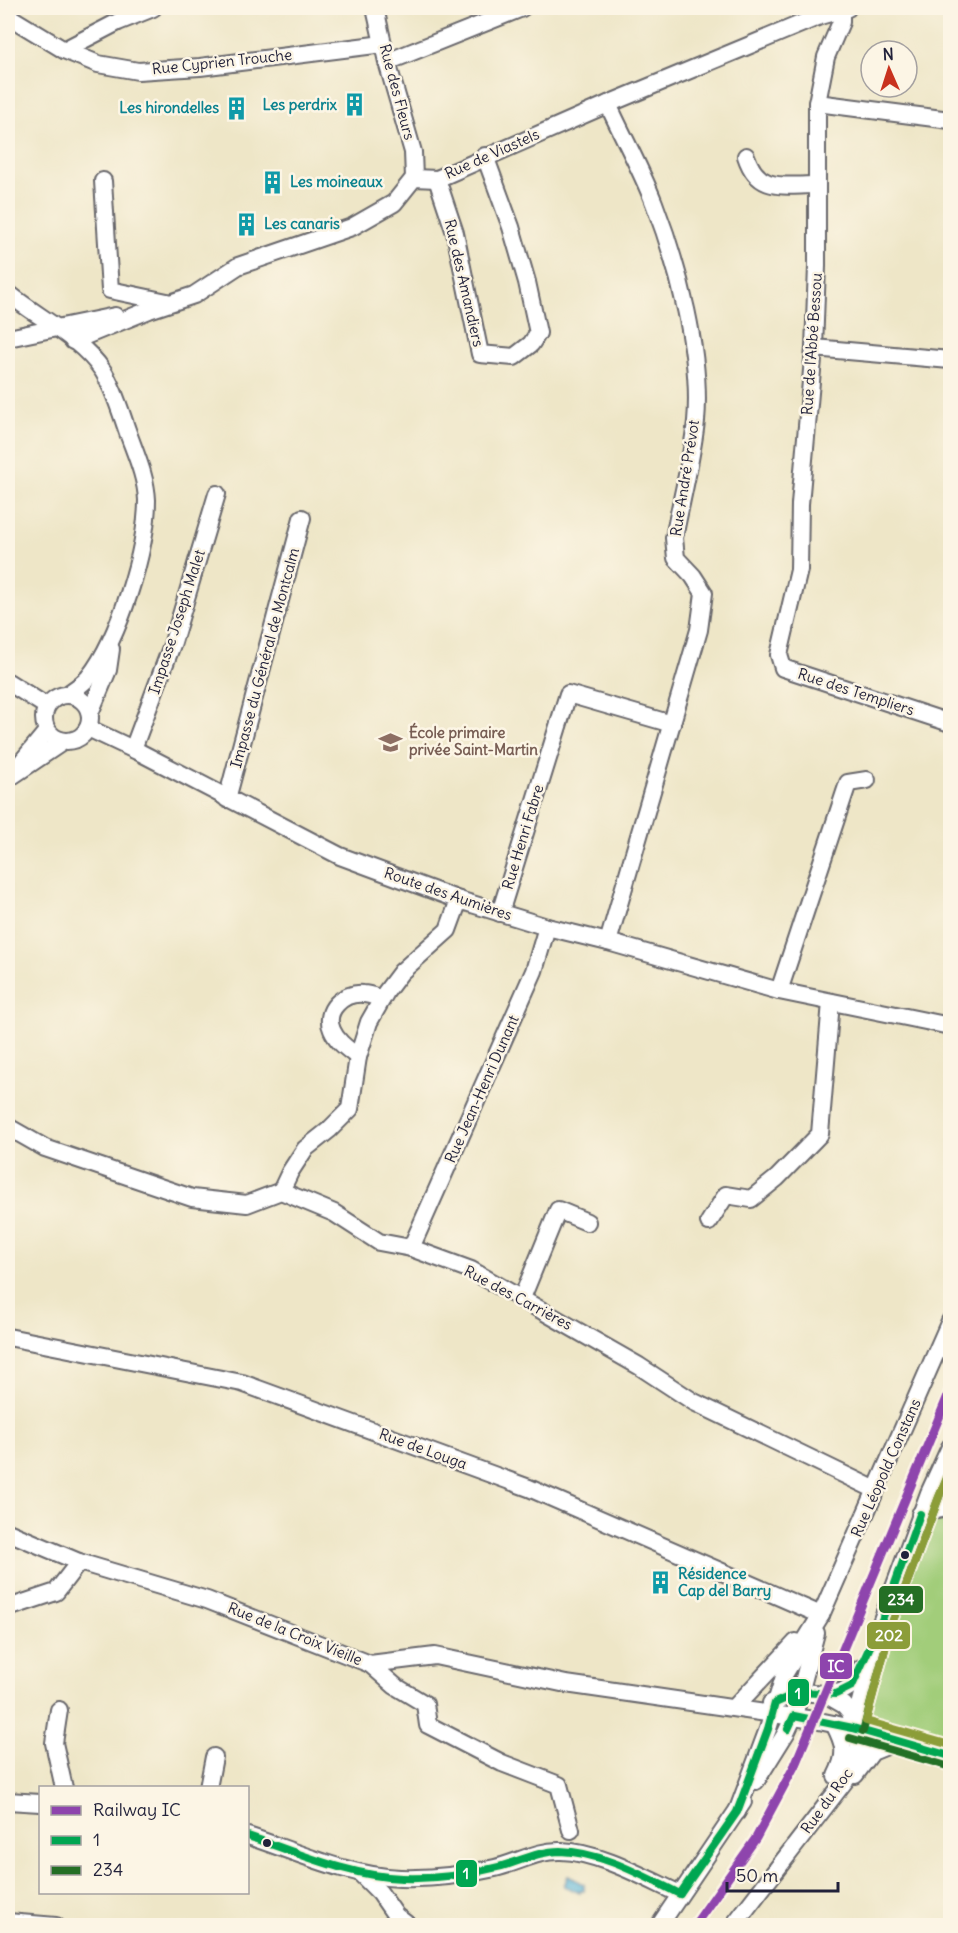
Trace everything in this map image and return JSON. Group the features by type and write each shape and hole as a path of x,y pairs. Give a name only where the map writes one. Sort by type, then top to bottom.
{"street":[{"path":"64,50 118,22 153,8"},
{"name":"Rue des Fleurs","path":"375,8 387,62 413,152 414,177"},
{"path":"387,62 522,8"},
{"name":"Rue de Viastels","path":"414,177 437,179 817,12 845,8"},
{"name":"Rue de l'Abbé Bessou","path":"800,504 814,348 817,266 817,103 826,57 845,8"},
{"name":"Rue Cyprien Trouche","path":"8,16 64,50 98,64 138,71 200,68 383,44"},
{"path":"817,103 951,120"},
{"name":"Rue André Prévot","path":"608,104 654,202 673,259 689,328 696,384 696,422 674,538 676,558 693,576 704,593 699,630 672,724"},
{"name":"Rue des Amandiers","path":"437,179 455,233 480,354 513,357 531,344 538,333 527,282 511,227 485,156"},
{"path":"746,156 750,167 762,181 777,186 816,185"},
{"path":"73,341 148,310 195,295 238,266 352,227 394,203 414,177"},
{"path":"103,182 110,290 171,303"},
{"path":"8,293 73,341 102,369 113,388 142,471 147,498 146,524 140,550 113,638 108,670 89,721 78,738 64,741 8,779"},
{"path":"8,338 148,310"},
{"path":"814,348 951,360"},
{"name":"Impasse Joseph Malet","path":"133,749 172,642 217,494"},
{"name":"Rue des Templiers","path":"800,504 799,570 779,655 783,668 951,723"},
{"name":"Impasse du Général de Montcalm","path":"227,799 302,518"},
{"path":"64,741 52,736 47,730 43,719 46,706 55,697 68,694 88,679 113,638"},
{"path":"8,682 46,706"},
{"path":"68,694 82,700 89,721"},
{"name":"Rue Henri Fabre","path":"500,913 568,694 672,724"},
{"name":"Route des Aumières","path":"89,721 133,749 340,856 459,900 547,927 779,991 951,1026"},
{"path":"608,942 672,724"},
{"path":"8,779 47,730"},
{"path":"779,991 848,783 867,780"},
{"path":"8,1127 45,1148 192,1198 248,1204 281,1191 305,1149 350,1109 358,1057 369,1022 401,972 448,930 459,900"},
{"name":"Rue Jean-Henri Dunant","path":"411,1248 534,971 547,927"},
{"path":"358,1057 342,1045 332,1030 330,1020 333,1009 339,1001 350,995 364,994 382,999"},
{"path":"710,1222 726,1195 751,1199 777,1178 820,1134 831,1002"},
{"name":"Rue des Carrières","path":"281,1191 334,1213 379,1242 411,1248 471,1270 639,1366 694,1402 876,1490"},
{"path":"522,1298 558,1210 587,1222"},
{"name":"Rue Léopold Constans","path":"737,1812 785,1673 821,1615 951,1321"},
{"name":"Rue de Louga","path":"8,1337 242,1383 529,1488 821,1615"},
{"path":"825,1694 845,1691 856,1681 882,1620 920,1514 951,1447"},
{"path":"920,1514 951,1508"},
{"name":"Rue de la Croix Vieille","path":"8,1532 79,1562 207,1600 370,1664 435,1656 566,1684 735,1707 774,1708 794,1716 853,1728 951,1756"},
{"path":"8,1608 56,1592 79,1562"},
{"name":"Rue Léopold Constans","path":"737,1812 786,1733 794,1716 821,1615"},
{"name":"Rue Léopold Constans","path":"735,1707 821,1615"},
{"path":"853,1728 882,1620"},
{"path":"370,1664 395,1686 425,1704 428,1725 502,1763 559,1785 571,1830"},
{"name":"Rue de la Croix Vieille","path":"774,1708 800,1692 825,1694"},
{"path":"825,1694 844,1705 850,1712 853,1728"},
{"path":"59,1710 54,1743 64,1786"},
{"path":"819,1812 843,1761 843,1741 834,1724"},
{"name":"Rue du Roc","path":"733,1926 851,1773 859,1746 853,1728"},
{"path":"819,1812 845,1790 872,1752 899,1741"},
{"path":"208,1786 214,1757"},
{"path":"8,1802 39,1803"},
{"path":"659,1926 737,1812"},
{"path":"249,1836 360,1873 400,1878 460,1875 497,1868 532,1856 560,1851 603,1860 680,1894"},
{"path":"360,1873 380,1893 396,1916 409,1926"},
{"path":"8,1922 56,1926"}],"green space":[{"path":"950,1518 950,1749 873,1724 868,1721 864,1708 897,1603 924,1528 931,1523"}],"water":[{"path":"568,1876 584,1884 584,1891 580,1893 564,1886"}],"rail line":[{"name":"IC","path":"694,1926 756,1838 795,1765 950,1391"}],"transit line":[{"name":"234","path":"863,1731 892,1623 950,1471"},
{"name":"202","path":"950,1471 892,1623 866,1721 950,1745"},
{"name":"1","path":"680,1894 737,1812 768,1729 775,1703 800,1692 836,1694 852,1686 882,1620 920,1514"},
{"name":"1","path":"788,1729 794,1716 853,1728 950,1756"},
{"name":"234","path":"850,1738 947,1766"},
{"name":"1","path":"249,1836 343,1868 402,1878 462,1874 498,1867 544,1853 576,1852 622,1866 680,1894"}],"place":[{"name":"Les perdrix","path":"355,105"},
{"name":"Les hirondelles","path":"237,108"},
{"name":"Les moineaux","path":"272,182"},
{"name":"Les canaris","path":"246,224"},
{"name":"École primaire privée Saint-Martin","path":"391,742"},
{"name":"Résidence Cap del Barry","path":"660,1583"}]}
